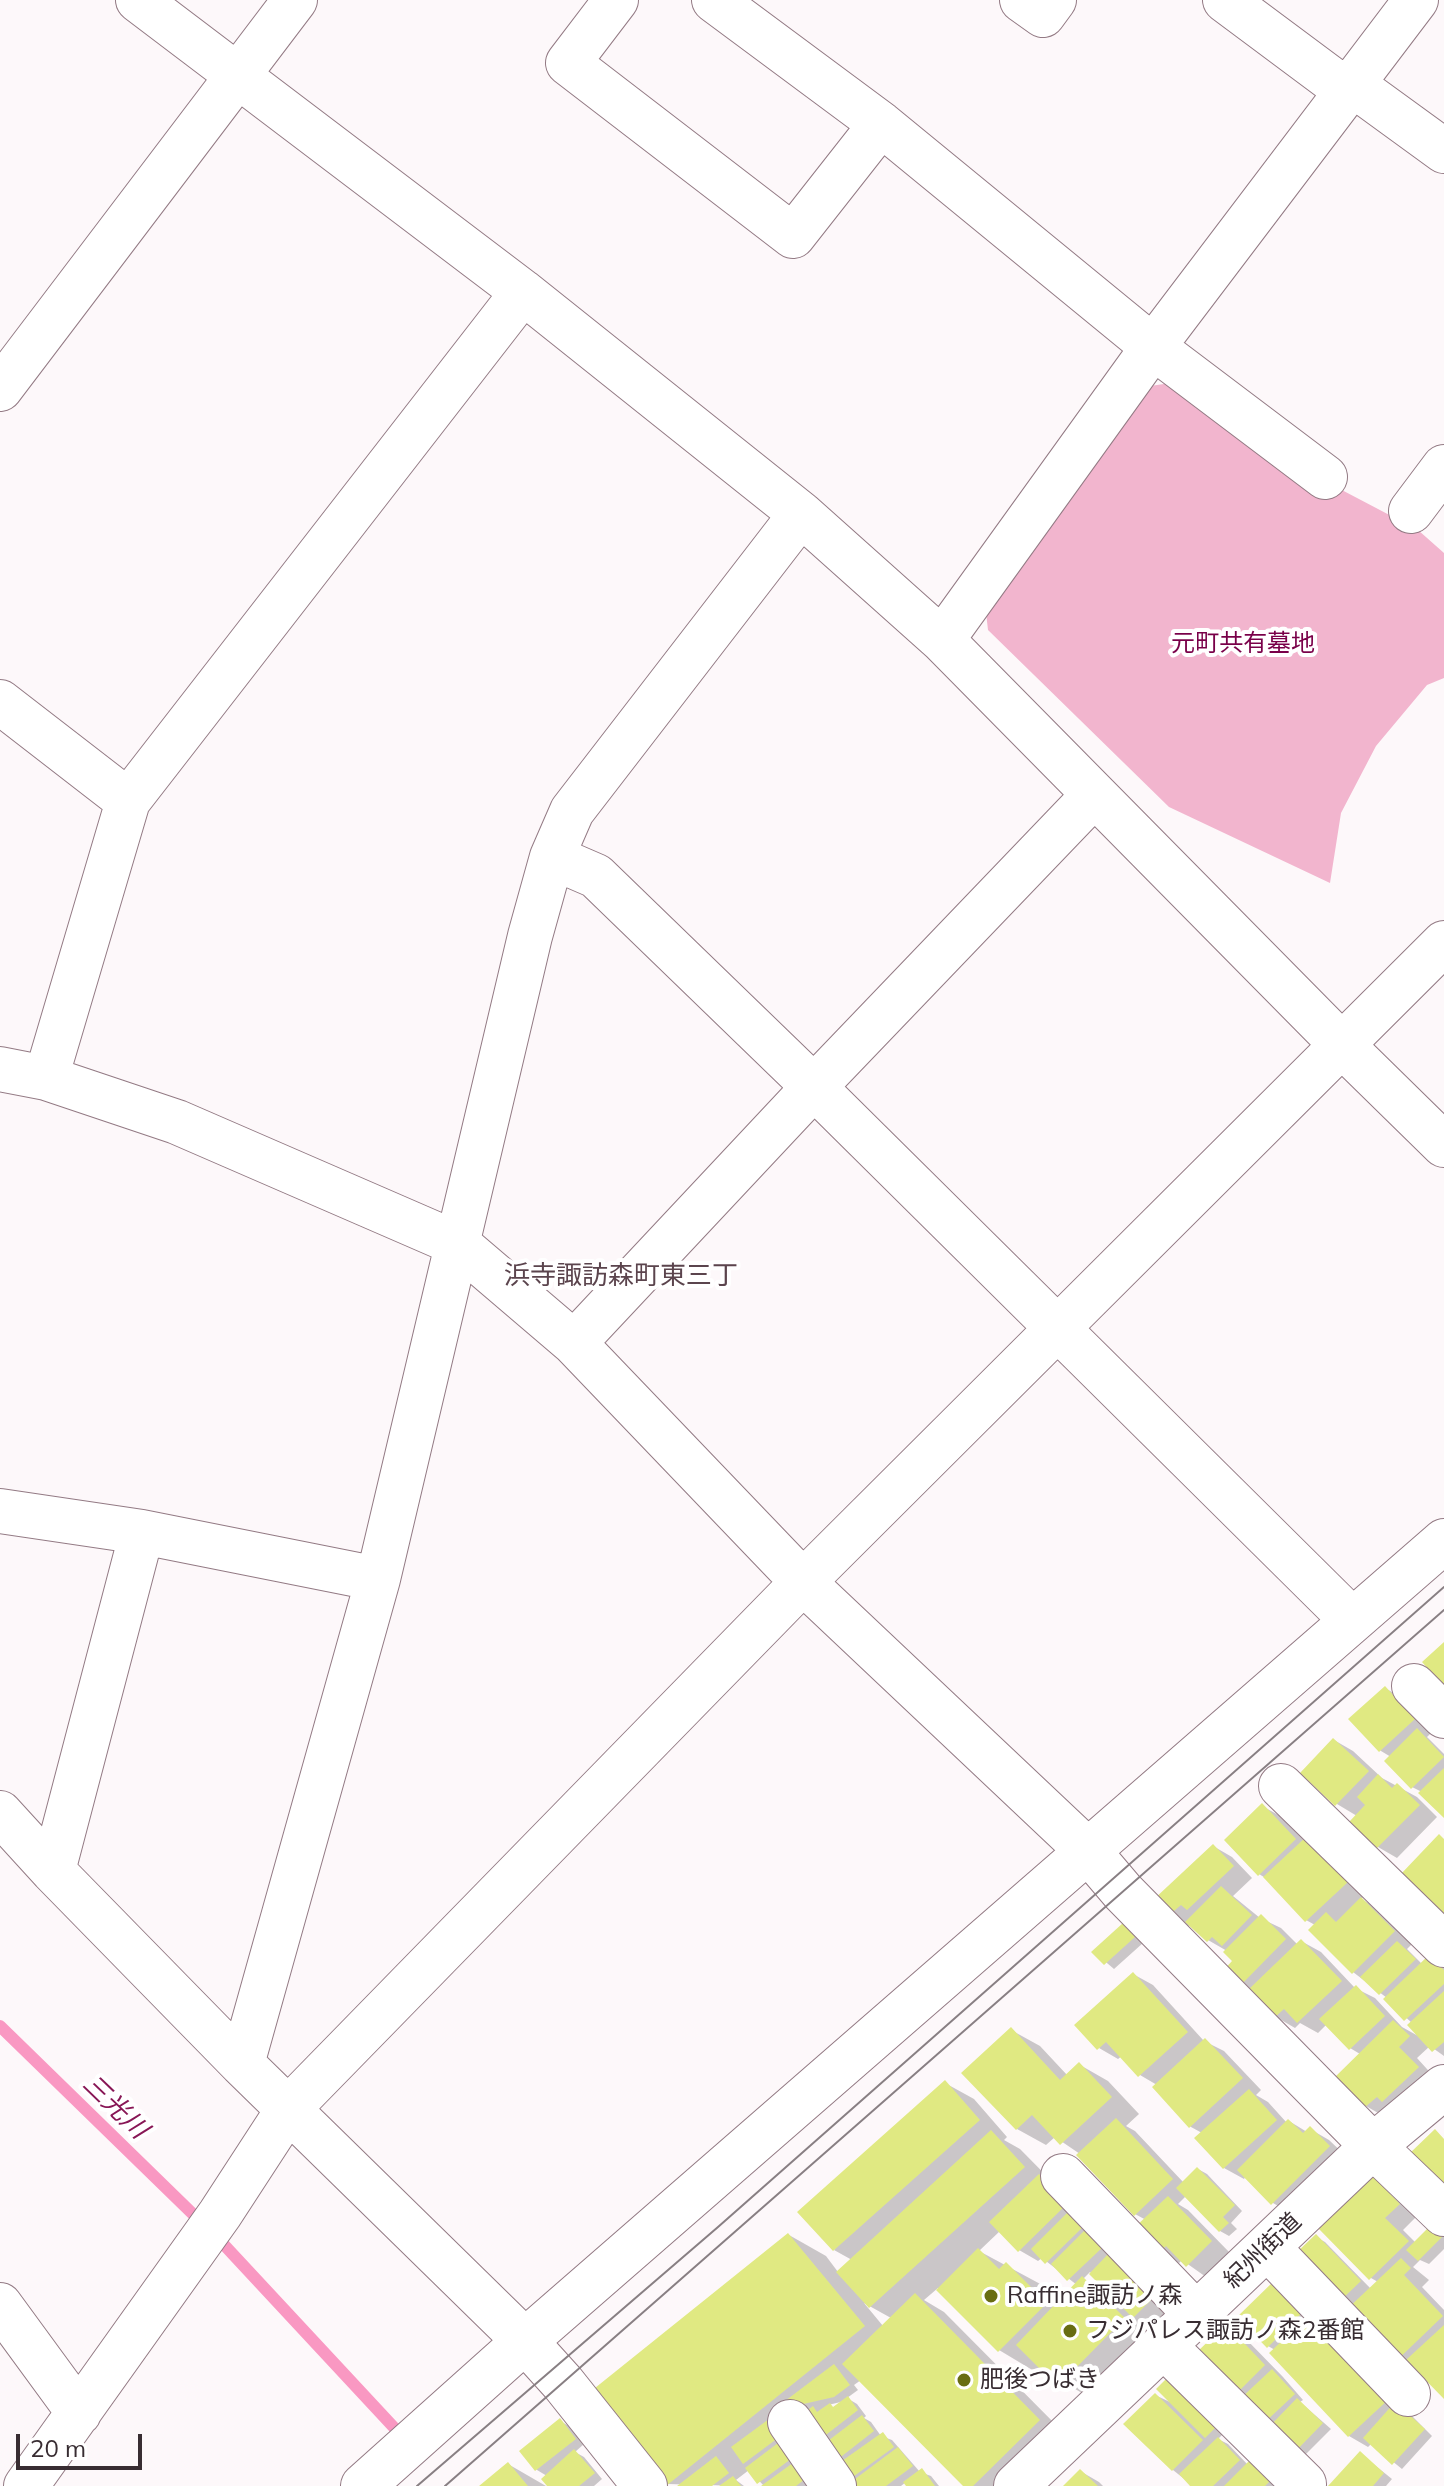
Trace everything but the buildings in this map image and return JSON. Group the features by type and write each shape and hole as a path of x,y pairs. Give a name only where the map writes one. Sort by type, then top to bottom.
{"street":[{"path":"138,0 523,292 801,514 942,640 1444,1145"},
{"path":"0,389 295,0"},
{"path":"616,0 568,63 793,236 881,124"},
{"path":"714,0 881,124 1153,347 1325,477"},
{"path":"1022,0 1043,15 1054,0"},
{"path":"1225,0 1444,151"},
{"path":"942,640 1153,347 1416,0"},
{"path":"46,1078 128,801 523,292"},
{"path":"1411,511 1444,467"},
{"path":"242,2064 378,1579 530,936 552,857 572,811 801,514"},
{"path":"0,702 128,801"},
{"path":"574,1343 1094,795"},
{"path":"552,857 596,876 814,1087 1352,1620"},
{"path":"26,2486 210,2228 289,2108 803,1582 1444,943"},
{"path":"0,1069 46,1078 177,1122 458,1244 574,1343 803,1582 1089,1852 1123,1892 1444,2214"},
{"path":"0,1511 142,1532 378,1579"},
{"path":"53,1871 142,1532"},
{"path":"363,2486 525,2341 1444,1541"},
{"path":"1281,1786 1444,1945"},
{"path":"0,1813 242,2064 525,2341 563,2383 645,2486"},
{"name":"紀州街道","path":"1016,2486 1373,2146 1444,2087"},
{"path":"1063,2176 1196,2314"},
{"path":"1267,2247 1408,2394"},
{"path":"0,2305 79,2413"},
{"path":"1164,2346 1304,2484"},
{"path":"790,2422 834,2486"}],"green space":[{"name":"元町共有墓地","path":"1171,383 1338,488 1418,530 1444,553 1444,678 1427,685 1376,746 1341,813 1330,883 1169,807 988,630 985,604 1150,386"}],"waterway":[{"name":"三光川","path":"0,2026 199,2220"},
{"name":"三光川","path":"214,2234 400,2434"}],"tram line":[{"path":"417,2486 718,2227 1444,1587"},
{"path":"445,2486 1444,1610"}],"place":[{"name":"Raffine諏訪ノ森","path":"991,2296"},
{"name":"フジパレス諏訪ノ森2番館","path":"1070,2331"},
{"name":"肥後つばき","path":"964,2380"}],"district":[{"name":"浜寺諏訪森町東三丁","path":"621,1276"}]}
